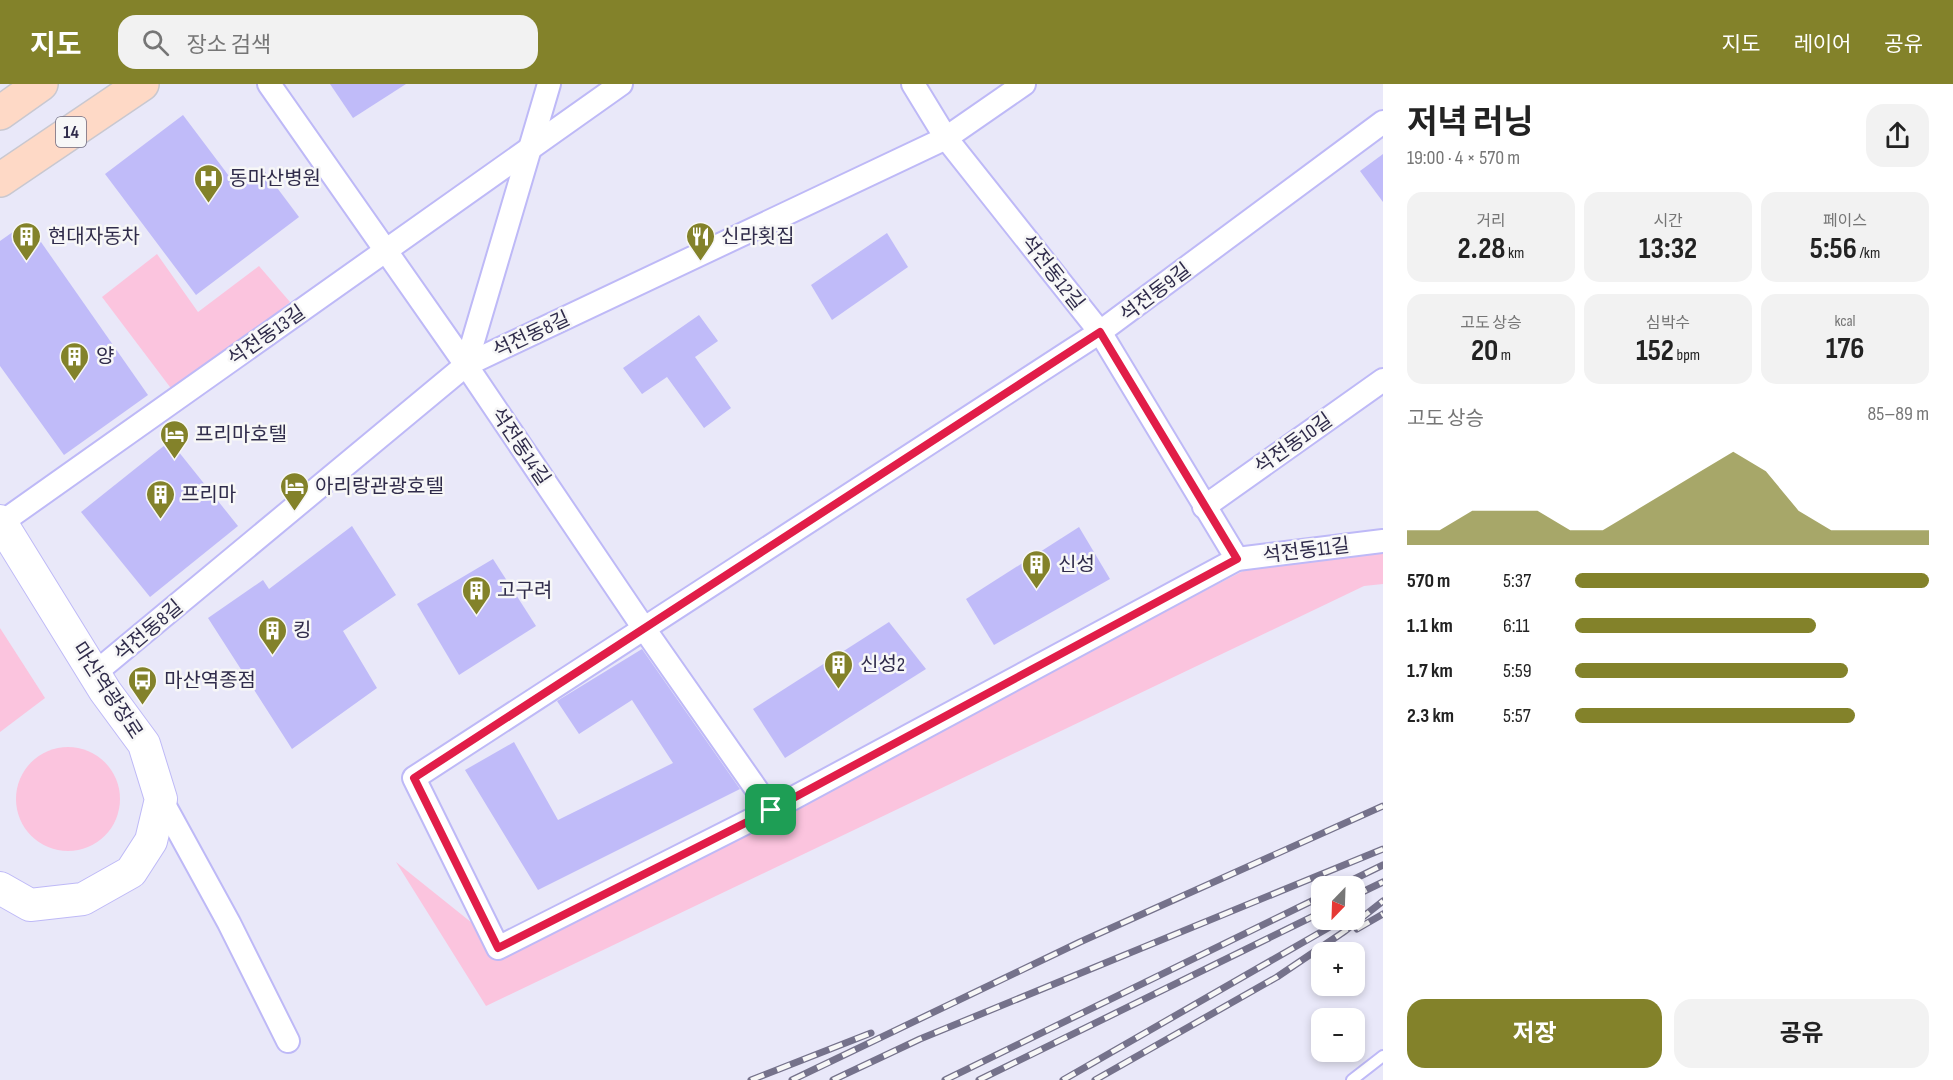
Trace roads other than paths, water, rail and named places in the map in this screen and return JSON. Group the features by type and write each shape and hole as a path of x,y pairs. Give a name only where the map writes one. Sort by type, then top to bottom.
{"main road":[{"path":"0,113 41,84"},
{"name":"14","path":"0,180 142,84"},
{"name":"마산역광장로","path":"0,522 96,673 105,691 144,744 161,799 152,841 131,872 83,899 30,905 0,888"}],"street":[{"name":"석전동14길","path":"269,84 466,365 643,627 771,810"},
{"path":"466,365 549,84"},
{"name":"석전동13길","path":"0,522 621,84"},
{"name":"석전동12길","path":"913,84 946,138 1100,332 1237,559"},
{"name":"석전동8길","path":"96,673 466,365 946,138 1024,84"},
{"name":"석전동9길","path":"498,948 414,778 1100,332 1383,122"},
{"name":"석전동10길","path":"1204,507 1383,380"},
{"name":"석전동11길","path":"498,948 771,810 1237,559 1383,541"},
{"path":"161,799 229,923 288,1041"}],"lane":[{"path":"1352,1080 1383,1056"}],"railway":[{"path":"792,1080 1080,942 1383,806"},
{"path":"833,1080 920,1039 1383,849"},
{"path":"1360,876 1383,865"},
{"path":"1365,891 1383,882"},
{"path":"945,1080 1311,901"},
{"path":"1095,1080 1277,977 1345,931 1383,901"},
{"path":"1365,924 1383,914"},
{"path":"979,1080 1311,917"},
{"path":"1063,1080 1325,930"},
{"path":"751,1080 871,1033"}],"place":[{"name":"동마산병원","path":"208,204"},
{"name":"현대자동차","path":"27,262"},
{"name":"신라횟집","path":"700,262"},
{"name":"양","path":"75,382"},
{"name":"프리마호텔","path":"174,460"},
{"name":"아리랑관광호텔","path":"294,512"},
{"name":"프리마","path":"160,520"},
{"name":"신성","path":"1037,590"},
{"name":"고구려","path":"476,616"},
{"name":"킹","path":"272,656"},
{"name":"신성2","path":"839,690"},
{"name":"마산역종점","path":"143,706"}]}
